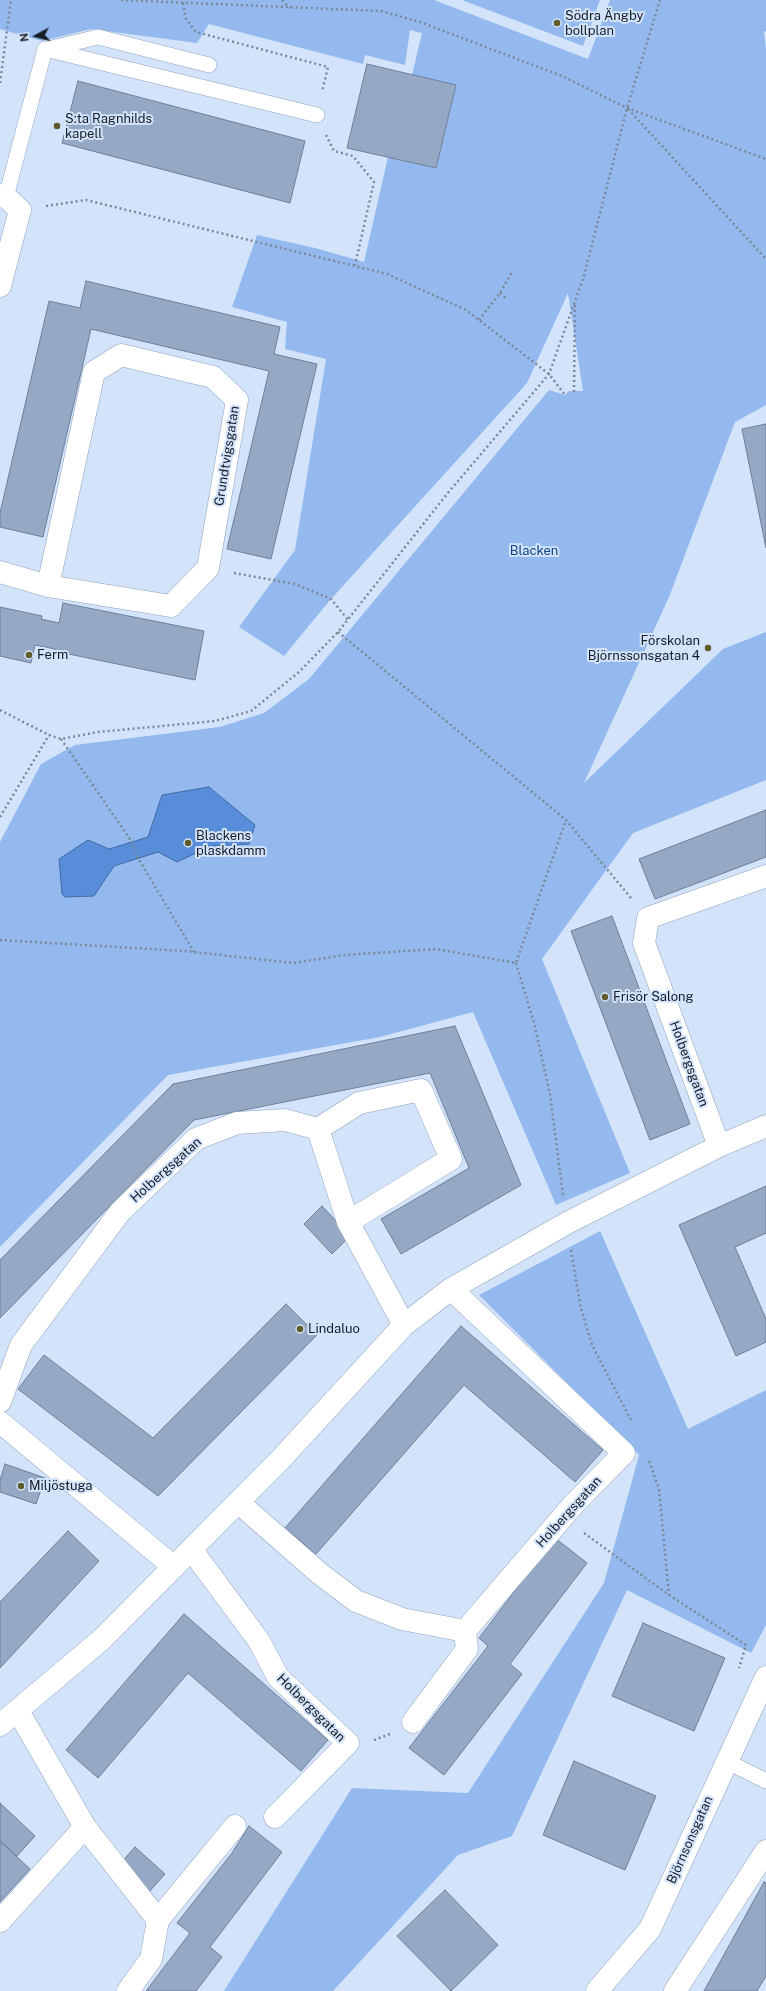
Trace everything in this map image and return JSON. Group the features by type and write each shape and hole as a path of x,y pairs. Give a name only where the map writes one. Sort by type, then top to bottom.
{"street":[{"path":"0,286 9,201"},
{"name":"Grundtvigsgatan","path":"48,586 94,372 121,355 213,377 237,400 208,568"},
{"path":"0,572 48,586 172,606 208,568"},
{"path":"648,918 766,876"},
{"name":"Holbergsgatan","path":"648,918 644,943 719,1146"},
{"path":"348,1222 451,1158 420,1090 359,1103 318,1129 348,1222 404,1325"},
{"name":"Holbergsgatan","path":"0,1402 21,1345 120,1212 196,1139 237,1123 285,1120 318,1129"},
{"path":"0,1725 101,1640 280,1460 404,1325 451,1289 567,1223 719,1146 766,1126"},
{"name":"Holbergsgatan","path":"451,1289 624,1453 563,1517 465,1631"},
{"path":"0,1422 174,1567"},
{"path":"238,1502 319,1573 356,1601 402,1619 465,1631 467,1649 413,1722"},
{"name":"Holbergsgatan","path":"191,1549 259,1641 278,1677 348,1743 275,1817"},
{"name":"Björnsonsgatan","path":"597,1991 650,1929 726,1761 766,1677"},
{"path":"18,1711 85,1827 158,1920"},
{"path":"128,1991 151,1959 158,1920 235,1826"},
{"path":"0,1921 85,1827"},
{"path":"675,1991 766,1851"}],"lane":[{"path":"45,49 98,37 209,65"},
{"path":"45,49 317,115"},
{"path":"9,201 45,49"},
{"path":"726,1761 766,1781"}],"path":[{"path":"0,83 11,0"},
{"path":"121,0 182,4 381,11 420,22 562,76 627,108 766,159"},
{"path":"282,0 291,8"},
{"path":"0,710 49,735 61,739 98,732 215,720 251,711 299,672 338,632 448,494 549,374 584,276 627,108 660,0"},
{"path":"182,4 186,19 196,32 328,67 317,115 334,151 353,156 374,182 355,265"},
{"path":"627,108 766,259"},
{"path":"9,201 86,200 387,274 466,310 549,374 565,395"},
{"path":"479,320 500,293 512,272"},
{"path":"500,293 506,298"},
{"path":"574,392 575,302"},
{"path":"208,568 295,584 331,599 348,620"},
{"path":"338,632 566,820 648,918"},
{"path":"0,817 49,735"},
{"path":"61,739 132,842 138,858 194,952"},
{"path":"566,820 516,963 534,1023 550,1094 567,1223 581,1308 592,1345 635,1427"},
{"path":"0,940 194,952 294,963 344,954 436,949 516,963"},
{"path":"647,1454 659,1489 669,1595"},
{"path":"563,1517 669,1595 746,1645 738,1674"},
{"path":"348,1743 377,1740 400,1730 413,1722"}],"green space":[{"name":"Blacken","path":"0,0 434,0 588,59 610,0 766,0 766,31 764,32 766,48 766,405 735,422 669,597 584,783 723,649 766,632 766,780 633,833 542,959 630,1173 556,1205 473,1012 380,1037 168,1075 0,1247 0,842 41,764 75,745 220,727 264,713 309,679 549,390 565,395 569,391 583,391 568,293 527,383 331,599 284,656 239,627 295,550 326,359 285,349 287,322 232,307 257,235 315,248 364,262 388,157 436,168 456,85 412,75 422,33 410,30 405,65 365,55 363,64 209,24 197,43 91,29 42,41 0,29"},
{"name":"Södra Ängby bollplan","path":"462,0 600,0 583,46"},
{"path":"600,1231 688,1429 766,1390 766,1625 751,1653 627,1590 512,1836 458,1855 333,1991 224,1991 352,1788 468,1793 604,1583 639,1455 479,1295"}],"shaded area":[{"name":"Blackens plaskdamm","path":"209,787 255,825 249,844 211,846 177,862 158,852 114,866 94,896 65,897 62,894 59,859 88,840 109,849 148,837 162,795"}],"building":[{"path":"367,64 456,85 436,168 347,148"},
{"path":"78,81 305,141 290,203 62,143"},
{"path":"86,281 280,327 274,354 317,364 271,559 227,549 269,371 91,329 43,537 0,527 0,513 49,301 80,308"},
{"path":"766,424 766,548 742,429"},
{"path":"63,603 204,631 195,680 54,651 55,649 35,645 31,663 0,656 0,607 42,616 41,619 59,623"},
{"path":"766,810 766,857 655,899 639,859"},
{"path":"612,916 690,1124 650,1140 571,931"},
{"path":"455,1026 521,1185 401,1254 381,1219 469,1168 430,1073 194,1120 0,1318 0,1260 173,1084"},
{"path":"766,1186 766,1233 735,1247 766,1319 766,1342 736,1356 679,1225"},
{"path":"322,1206 350,1236 332,1254 304,1224"},
{"path":"286,1304 317,1335 158,1496 18,1389 44,1355 153,1438"},
{"path":"461,1326 603,1450 575,1482 464,1385 316,1554 285,1528"},
{"name":"Miljöstuga","path":"5,1464 45,1478 36,1504 0,1492 0,1480"},
{"path":"68,1531 99,1561 0,1668 0,1602"},
{"path":"555,1538 587,1563 510,1664 522,1674 444,1775 409,1748 488,1646 479,1638"},
{"path":"184,1614 328,1740 301,1771 188,1673 98,1778 66,1750"},
{"path":"643,1623 725,1658 694,1731 612,1696"},
{"path":"574,1761 656,1796 625,1870 543,1835"},
{"path":"0,1803 35,1836 17,1856 0,1841"},
{"path":"249,1826 282,1852 210,1947 222,1957 196,1991 146,1991 190,1933 177,1923 232,1853"},
{"path":"0,1841 30,1869 0,1902"},
{"path":"135,1847 165,1874 149,1892 119,1865"},
{"path":"764,1882 766,1883 766,1976 757,1991 704,1991"},
{"path":"445,1890 498,1945 451,1991 397,1936"}],"place":[{"name":"Södra Ängby bollplan","path":"557,23"},
{"name":"S:ta Ragnhilds kapell","path":"57,126"},
{"name":"Förskolan Björnssonsgatan 4","path":"708,648"},
{"name":"Ferm","path":"29,655"},
{"name":"Blackens plaskdamm","path":"188,843"},
{"name":"Frisör Salong","path":"605,997"},
{"name":"Lindaluo","path":"300,1329"},
{"name":"Miljöstuga","path":"21,1486"}]}
